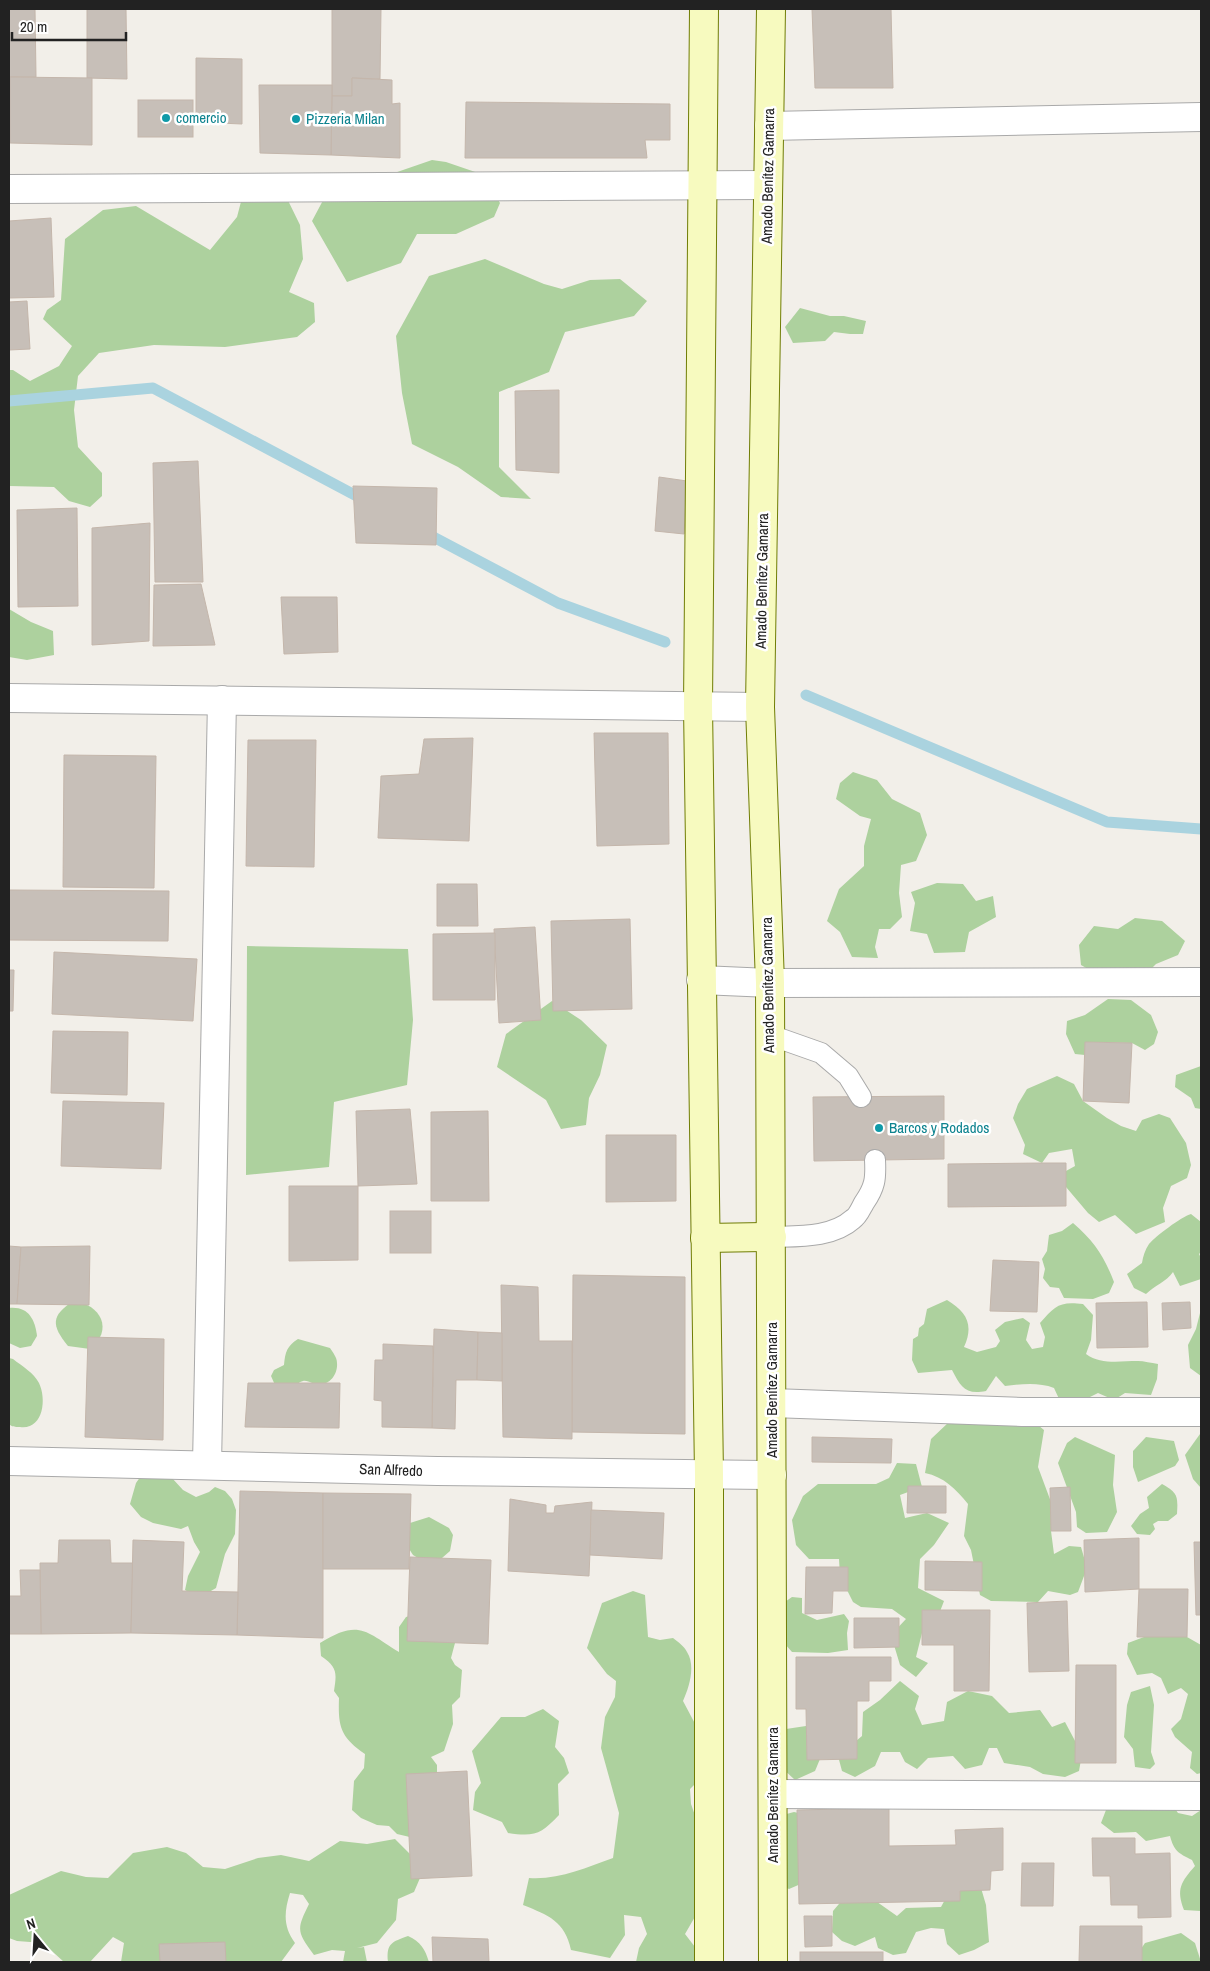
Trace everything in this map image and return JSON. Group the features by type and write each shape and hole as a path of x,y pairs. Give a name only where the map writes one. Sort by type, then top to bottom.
{"main road":[{"path":"704,9 698,706 709,1474 710,1962"},
{"name":"Amado Benítez Gamarra","path":"771,9 760,707 770,983 773,1962"},
{"path":"705,1238 772,1237"}],"street":[{"path":"769,126 1201,117"},
{"path":"9,189 768,185"},
{"path":"9,698 760,707"},
{"path":"207,1464 222,700"},
{"path":"701,980 770,983 1201,982"},
{"path":"772,1403 1022,1412 1201,1412"},
{"name":"San Alfredo","path":"9,1461 207,1464 437,1471 772,1475"},
{"path":"773,1794 1201,1796"}],"lane":[{"path":"770,1035 821,1053 848,1076 861,1097"},
{"path":"772,1237 820,1234 838,1228 854,1219 866,1201 876,1180 875,1160"}],"green space":[{"path":"432,160 446,162 484,175 500,203 494,217 456,234 417,234 401,263 347,282 312,221 335,178 374,180"},
{"path":"248,175 276,176 300,225 303,259 289,292 314,303 315,322 297,337 225,347 154,345 99,353 78,376 74,410 78,447 102,473 102,496 90,507 69,501 54,487 9,486 9,370 13,370 30,381 59,366 72,346 43,319 47,310 61,300 65,239 103,210 136,206 210,250 237,217"},
{"path":"485,259 544,284 562,289 590,280 620,279 647,301 634,316 565,332 549,372 499,392 499,467 531,499 501,497 458,467 412,444 402,393 396,336 429,276"},
{"path":"800,308 830,316 844,316 866,321 863,334 834,332 825,341 793,343 785,327"},
{"path":"9,609 31,622 53,631 54,655 27,660 9,657"},
{"path":"853,772 877,780 892,799 920,813 927,835 916,861 901,865 899,893 902,917 890,929 879,929 875,947 878,958 852,957 840,932 827,921 839,889 864,866 864,846 871,819 860,816 836,799 840,783"},
{"path":"937,883 963,884 976,901 993,896 996,917 969,932 965,952 934,953 927,934 910,931 915,903 911,892"},
{"path":"1135,918 1162,921 1185,941 1178,955 1156,964 1138,982 1095,973 1081,965 1079,945 1094,926 1118,929"},
{"path":"247,946 408,949 413,1020 407,1085 334,1102 329,1167 246,1175"},
{"path":"1108,999 1131,1000 1151,1015 1158,1032 1154,1044 1145,1050 1132,1043 1086,1042 1085,1055 1075,1054 1066,1034 1067,1021 1085,1015"},
{"path":"552,1001 581,1020 607,1045 600,1075 589,1098 586,1125 561,1129 546,1100 497,1067 506,1034"},
{"path":"1201,1066 1201,1109 1195,1108 1191,1098 1175,1087 1176,1075"},
{"path":"1057,1076 1074,1084 1083,1101 1121,1126 1136,1131 1142,1120 1159,1114 1170,1118 1186,1143 1191,1165 1187,1178 1171,1186 1163,1208 1165,1222 1136,1234 1115,1215 1099,1222 1088,1213 1066,1187 1066,1171 1075,1166 1072,1149 1049,1153 1042,1163 1023,1154 1025,1145 1013,1118 1018,1104 1027,1089"},
{"path":"1191,1214 1201,1222 1201,1252 1199,1254 1201,1258 1201,1279 1180,1286 1173,1272 1146,1294 1134,1288 1127,1274 1142,1263 1144,1253 1149,1244 1169,1227"},
{"path":"1073,1223 1093,1243 1106,1264 1114,1282 1109,1293 1093,1299 1064,1298 1059,1288 1050,1287 1043,1278 1045,1269 1042,1259 1047,1251 1049,1235 1062,1231"},
{"path":"947,1300 960,1309 967,1320 968,1332 964,1347 977,1352 996,1347 1000,1341 995,1330 1005,1322 1023,1318 1030,1323 1026,1340 1032,1349 1043,1347 1045,1337 1040,1323 1045,1317 1063,1304 1083,1304 1093,1315 1091,1340 1086,1354 1104,1361 1140,1361 1158,1364 1157,1379 1151,1395 1125,1393 1114,1400 1098,1393 1080,1402 1060,1401 1054,1388 1042,1385 1005,1386 996,1376 986,1391 973,1392 968,1391 961,1385 952,1370 918,1373 912,1360 913,1339 918,1336 919,1328 924,1324 927,1309"},
{"path":"73,1301 91,1307 101,1319 103,1326 101,1334 97,1342 90,1349 68,1346 62,1339 56,1326 57,1316"},
{"path":"9,1308 26,1311 32,1319 37,1336 31,1346 20,1348 9,1343"},
{"path":"1200,1313 1201,1376 1190,1368 1188,1345 1196,1329"},
{"path":"298,1339 330,1348 335,1355 337,1367 335,1375 330,1381 318,1385 303,1381 293,1388 275,1385 271,1376 274,1370 284,1365 287,1350"},
{"path":"9,1358 13,1359 37,1379 43,1397 43,1405 38,1419 28,1427 15,1427 9,1424"},
{"path":"1022,1412 1044,1430 1038,1467 1051,1502 1051,1531 1054,1554 1069,1546 1081,1547 1087,1568 1078,1592 1070,1595 1048,1591 1038,1602 991,1601 980,1595 971,1550 964,1536 968,1504 949,1484 938,1477 925,1473 931,1439 949,1422"},
{"path":"1200,1434 1201,1488 1193,1479 1185,1455"},
{"path":"1075,1437 1115,1455 1113,1485 1117,1512 1107,1532 1086,1533 1077,1527 1076,1512 1058,1463 1067,1443"},
{"path":"1146,1437 1174,1441 1179,1460 1175,1466 1138,1482 1133,1467 1133,1451"},
{"path":"897,1463 916,1464 922,1487 900,1495 905,1518 927,1513 949,1523 934,1545 920,1559 918,1588 944,1601 936,1622 922,1633 916,1657 928,1663 916,1677 900,1665 891,1635 906,1619 892,1609 861,1607 853,1602 840,1576 839,1559 809,1559 796,1545 792,1520 803,1496 818,1484 876,1484 889,1478"},
{"path":"143,1473 172,1478 183,1490 196,1497 209,1492 215,1487 225,1491 232,1499 236,1510 235,1534 225,1554 216,1588 199,1598 185,1590 188,1576 200,1552 188,1526 181,1529 153,1523 141,1517 130,1504 136,1483"},
{"path":"1162,1484 1176,1496 1177,1514 1168,1521 1158,1521 1153,1524 1155,1529 1150,1535 1137,1534 1131,1526 1140,1514 1149,1508 1147,1497"},
{"path":"429,1517 449,1528 453,1535 450,1551 442,1558 428,1564 413,1555 404,1541 410,1523"},
{"path":"633,1591 645,1595 648,1637 660,1640 673,1638 681,1644 690,1658 689,1683 683,1701 701,1735 700,1779 690,1789 691,1804 699,1827 696,1915 685,1934 695,1947 701,1962 636,1962 639,1948 647,1934 641,1917 624,1915 625,1935 610,1958 571,1950 564,1932 554,1920 523,1905 529,1878 561,1875 613,1858 619,1813 601,1748 605,1717 615,1697 616,1681 607,1674 587,1648 602,1603"},
{"path":"792,1597 802,1598 802,1613 817,1620 844,1614 849,1621 847,1633 848,1650 828,1653 792,1652 785,1644 779,1606"},
{"path":"420,1613 452,1631 455,1643 451,1658 455,1665 462,1670 460,1697 452,1705 453,1724 444,1751 431,1757 437,1765 437,1785 414,1838 397,1834 389,1826 377,1825 361,1818 352,1810 354,1781 364,1768 365,1754 350,1742 342,1730 339,1716 339,1698 334,1691 335,1670 321,1656 320,1643 344,1631 353,1630 378,1638 399,1652 399,1627 406,1617"},
{"path":"1144,1637 1187,1637 1201,1645 1201,1773 1197,1774 1190,1768 1192,1752 1175,1737 1171,1729 1181,1719 1188,1694 1181,1688 1168,1694 1161,1678 1152,1673 1137,1675 1127,1654 1128,1643"},
{"path":"900,1681 919,1696 915,1709 922,1725 944,1721 947,1702 968,1691 992,1696 1009,1713 1040,1710 1052,1727 1065,1722 1082,1754 1079,1771 1065,1777 1043,1774 1030,1767 1004,1763 997,1748 989,1748 982,1765 965,1769 953,1756 928,1758 917,1769 905,1762 900,1752 881,1752 875,1766 855,1777 842,1771 838,1756 862,1736 863,1712 880,1700"},
{"path":"1150,1686 1154,1705 1151,1752 1155,1764 1150,1769 1135,1767 1133,1749 1124,1737 1127,1705 1131,1692"},
{"path":"543,1709 559,1721 555,1747 564,1758 569,1773 558,1784 559,1815 537,1833 525,1835 508,1833 502,1822 473,1810 475,1792 481,1783 472,1751 501,1717 525,1717"},
{"path":"806,1726 815,1743 820,1759 815,1771 795,1780 781,1767 786,1729"},
{"path":"1124,1790 1171,1803 1178,1813 1192,1816 1201,1810 1201,1911 1184,1910 1180,1897 1181,1886 1195,1866 1192,1860 1175,1848 1170,1836 1146,1841 1136,1832 1114,1833 1101,1823 1106,1810"},
{"path":"794,1812 803,1814 803,1883 789,1889 780,1885 779,1816"},
{"path":"395,1839 410,1854 420,1878 414,1892 398,1899 396,1920 377,1943 357,1948 364,1947 367,1962 343,1962 345,1951 332,1950 314,1955 304,1941 300,1931 300,1925 309,1904 303,1895 290,1893 286,1919 288,1931 295,1943 281,1962 219,1962 216,1957 195,1943 188,1962 121,1962 124,1943 113,1937 90,1962 64,1962 43,1943 17,1941 9,1938 9,1895 61,1871 86,1877 108,1878 133,1853 167,1847 186,1853 203,1867 225,1869 258,1858 281,1855 309,1861 340,1841 367,1844"},
{"path":"964,1886 981,1888 986,1905 989,1942 974,1950 959,1955 947,1944 944,1929 931,1928 916,1932 906,1953 893,1955 878,1948 875,1937 855,1946 842,1941 832,1932 833,1911 844,1898 870,1897 897,1916 906,1908 941,1907 948,1894"},
{"path":"1181,1933 1195,1943 1201,1962 1132,1962 1145,1943"},
{"path":"408,1936 422,1946 429,1962 388,1962 388,1951 391,1944"}],"building":[{"path":"9,9 35,9 36,77 9,77"},
{"path":"87,9 126,9 127,79 87,78"},
{"path":"332,9 381,9 380,79 352,78 352,96 332,96"},
{"path":"812,9 891,9 893,88 815,88"},
{"path":"196,58 242,59 242,124 196,122"},
{"path":"10,77 92,78 92,145 10,143"},
{"path":"352,78 392,80 392,104 400,103 400,158 331,155 332,96 352,96"},
{"name":"Pizzeria Milan","path":"259,85 332,85 331,155 260,153"},
{"name":"comercio","path":"138,100 193,100 193,137 138,137"},
{"path":"466,102 670,104 670,140 645,140 647,158 465,158"},
{"path":"51,218 54,297 9,298 9,221"},
{"path":"27,301 30,349 9,350 9,302"},
{"path":"559,390 559,473 516,470 515,391"},
{"path":"198,461 203,582 155,582 153,463"},
{"path":"659,477 687,481 684,534 655,531"},
{"path":"353,486 437,488 436,545 356,543"},
{"path":"77,508 78,606 18,607 17,510"},
{"path":"150,523 149,641 92,645 92,528"},
{"path":"201,584 215,645 153,646 154,585"},
{"path":"281,597 337,597 338,652 284,654"},
{"path":"594,733 668,733 669,844 597,846"},
{"path":"473,738 469,841 378,838 381,776 419,774 424,739"},
{"path":"248,740 316,740 314,867 246,866"},
{"path":"64,755 156,756 154,888 63,887"},
{"path":"437,884 477,884 478,926 437,926"},
{"path":"9,890 169,891 168,941 9,940"},
{"path":"630,919 632,1009 553,1011 551,921"},
{"path":"535,927 541,1020 499,1023 494,929"},
{"path":"495,933 495,1000 433,1000 433,934"},
{"path":"54,952 197,959 193,1021 52,1014"},
{"path":"9,970 14,970 13,1011 9,1011"},
{"path":"53,1031 128,1032 127,1095 51,1093"},
{"path":"1085,1042 1132,1043 1129,1103 1083,1101"},
{"name":"Barcos y Rodados","path":"944,1096 944,1159 814,1161 813,1097"},
{"path":"63,1101 164,1103 161,1169 61,1166"},
{"path":"410,1109 417,1184 358,1186 356,1111"},
{"path":"488,1111 489,1201 431,1201 431,1112"},
{"path":"606,1135 676,1135 676,1201 606,1202"},
{"path":"1066,1163 1066,1206 948,1207 948,1164"},
{"path":"289,1186 358,1186 358,1260 289,1261"},
{"path":"390,1211 431,1211 431,1253 390,1253"},
{"path":"9,1246 21,1247 17,1304 9,1304"},
{"path":"90,1246 89,1305 17,1304 21,1247"},
{"path":"993,1260 1039,1262 1037,1312 990,1311"},
{"path":"573,1275 685,1277 685,1434 572,1432"},
{"path":"501,1285 538,1287 539,1341 572,1341 572,1439 503,1437"},
{"path":"1147,1302 1148,1347 1097,1348 1096,1303"},
{"path":"1190,1302 1191,1328 1163,1330 1162,1303"},
{"path":"434,1329 478,1332 477,1380 456,1380 455,1429 432,1428"},
{"path":"478,1332 502,1333 502,1381 477,1380"},
{"path":"88,1337 164,1339 163,1440 85,1437"},
{"path":"383,1344 433,1346 432,1428 382,1427 382,1401 374,1400 375,1360 383,1360"},
{"path":"248,1383 340,1383 339,1428 245,1427"},
{"path":"812,1437 892,1439 891,1463 812,1462"},
{"path":"908,1486 946,1486 946,1513 907,1513"},
{"path":"1070,1487 1071,1531 1051,1531 1050,1488"},
{"path":"240,1491 323,1493 323,1638 237,1635"},
{"path":"323,1493 411,1494 409,1569 323,1569"},
{"path":"510,1499 546,1505 546,1513 554,1513 555,1506 592,1502 589,1576 508,1571"},
{"path":"591,1510 664,1513 662,1559 590,1555"},
{"path":"1139,1538 1139,1589 1085,1592 1084,1540"},
{"path":"59,1540 110,1540 111,1563 133,1563 131,1633 41,1634 40,1563 58,1563"},
{"path":"133,1540 184,1542 182,1591 238,1592 237,1635 131,1633"},
{"path":"1194,1542 1201,1542 1201,1615 1196,1615"},
{"path":"410,1557 491,1560 488,1644 407,1641"},
{"path":"925,1561 982,1562 982,1591 925,1590"},
{"path":"806,1567 848,1567 848,1591 833,1591 832,1613 805,1614"},
{"path":"20,1570 40,1570 41,1634 9,1634 9,1596 21,1596"},
{"path":"1139,1589 1188,1589 1187,1637 1137,1637"},
{"path":"1067,1601 1069,1671 1029,1672 1027,1603"},
{"path":"922,1610 990,1610 989,1691 954,1691 954,1645 922,1645"},
{"path":"854,1618 899,1618 899,1647 854,1648"},
{"path":"796,1657 891,1657 891,1681 869,1681 869,1701 857,1701 857,1759 807,1760 806,1709 796,1709"},
{"path":"1076,1665 1116,1665 1116,1763 1075,1763"},
{"path":"467,1771 472,1876 411,1879 406,1774"},
{"path":"889,1808 889,1846 956,1845 955,1830 1003,1828 1003,1870 991,1871 990,1890 960,1891 960,1901 799,1904 797,1810"},
{"path":"1092,1838 1135,1838 1135,1854 1170,1853 1171,1917 1138,1918 1138,1905 1111,1905 1110,1876 1093,1876"},
{"path":"1022,1863 1054,1863 1053,1906 1021,1906"},
{"path":"804,1916 832,1916 832,1946 805,1947"},
{"path":"1080,1926 1142,1926 1142,1962 1079,1962"},
{"path":"432,1937 488,1939 489,1962 433,1962"},
{"path":"225,1942 226,1962 160,1962 159,1944"},
{"path":"800,1952 883,1952 883,1962 800,1962"}],"waterway":[{"path":"9,401 153,388 366,501"},
{"path":"424,532 558,603 665,642"},
{"path":"806,695 1107,822 1201,829"}],"place":[{"name":"comercio","path":"166,118"},
{"name":"Pizzeria Milan","path":"296,119"},
{"name":"Barcos y Rodados","path":"879,1128"}]}
